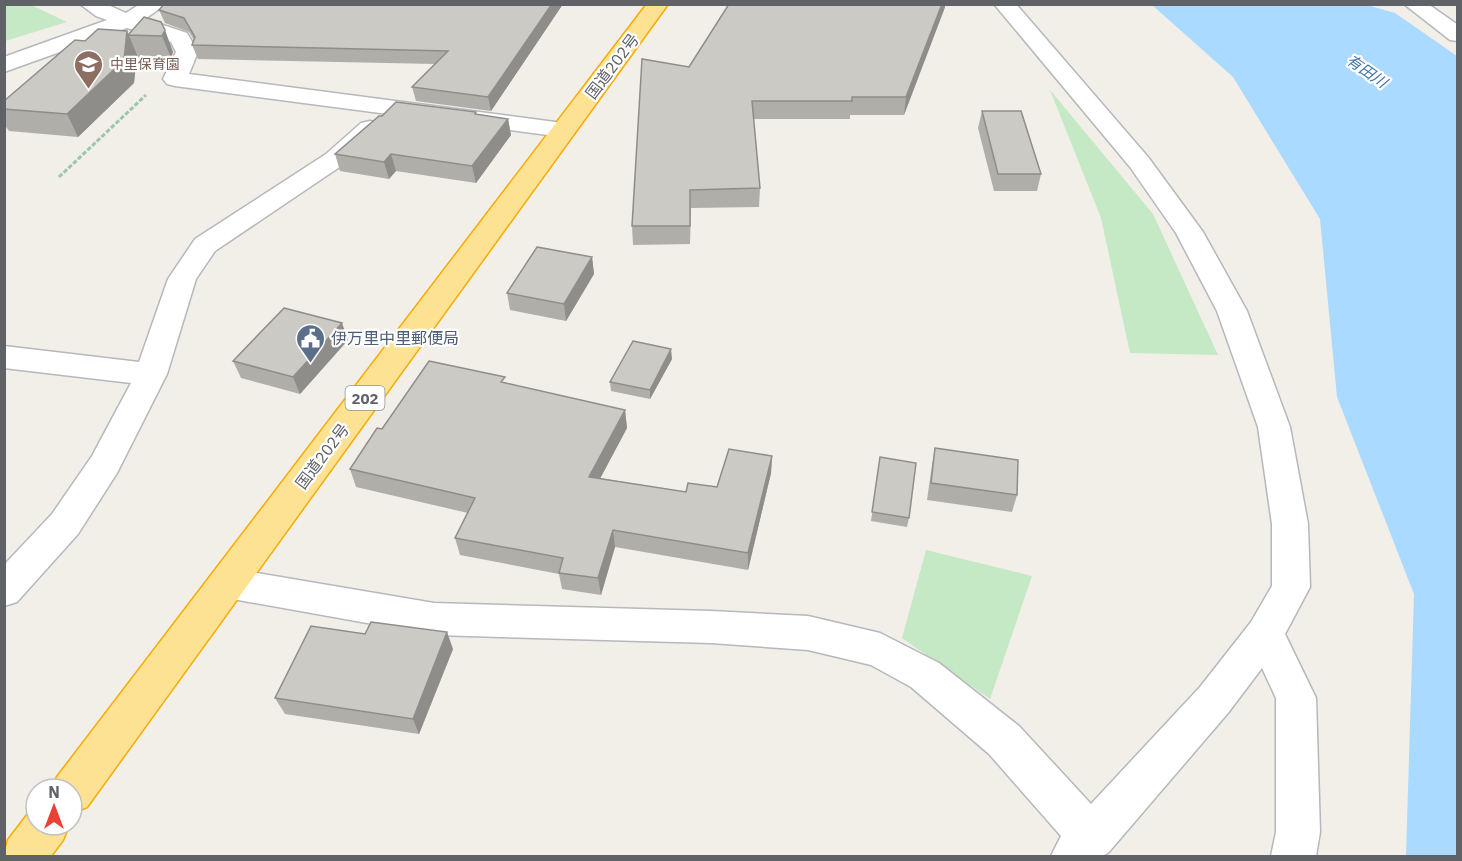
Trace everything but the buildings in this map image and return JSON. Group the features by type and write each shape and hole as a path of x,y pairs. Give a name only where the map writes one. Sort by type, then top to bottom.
{"highway":[{"name":"国道202号","path":"83,777 658,4"},
{"path":"24,856 38,837"}],"street":[{"path":"90,4 103,12 179,38 187,52 175,79 563,130"},
{"path":"4,64 128,20 156,4"},
{"path":"227,583 434,619 711,627 808,633 880,650 925,675 1004,740 1083,847 1214,700 1265,634 1291,587 1290,524 1274,427 1232,311 1189,232 1139,162 1004,4"},
{"path":"1414,4 1458,35"},
{"path":"4,591 65,524 105,464 151,374 182,279 205,245 335,159 392,109"},
{"path":"4,357 151,374"},
{"path":"1265,634 1296,698 1298,832 1294,856"}],"path":[{"path":"59,177 157,85 175,79"}],"green space":[{"path":"5,4 31,5 67,22 5,41"},
{"path":"1050,90 1153,214 1218,355 1130,353 1101,218"},
{"path":"926,550 1032,576 990,699 902,638"}],"water":[{"name":"有田川","path":"1152,5 1367,5 1395,13 1457,56 1457,856 1406,856 1414,594 1337,397 1320,219 1233,77"}],"place":[{"name":"中里保育園","path":"89,90"},
{"name":"伊万里中里郵便局","path":"310,364"}]}
